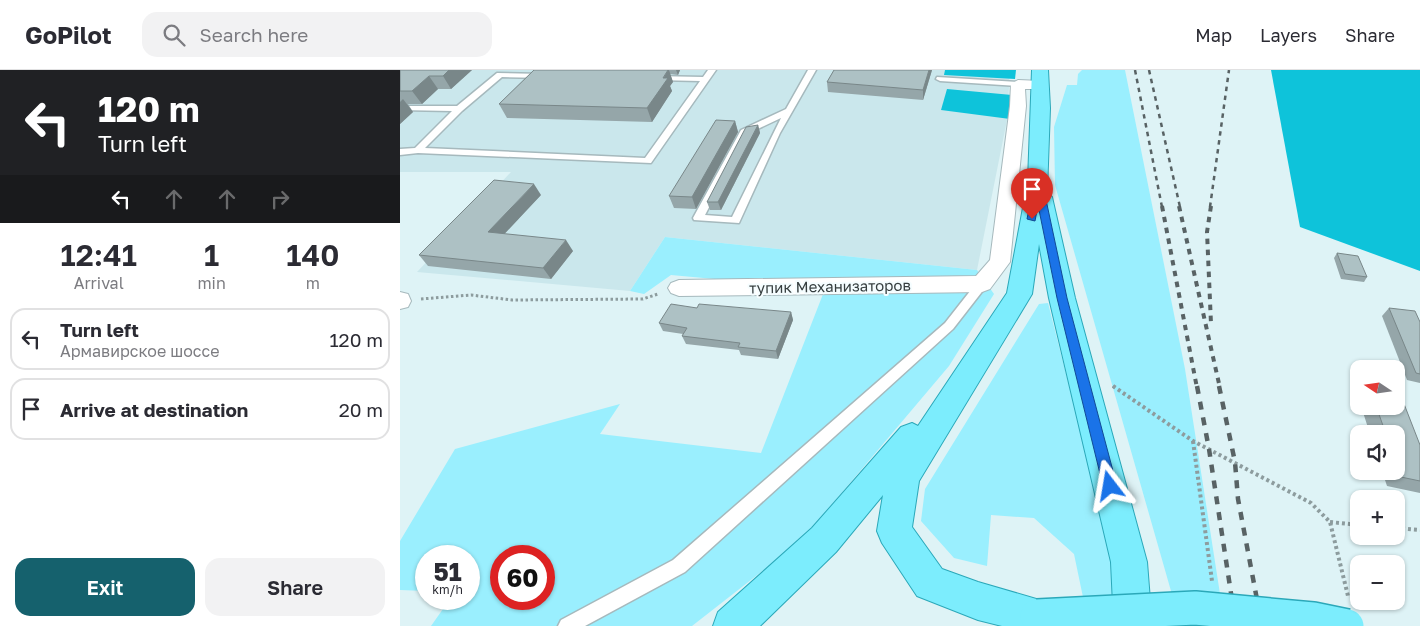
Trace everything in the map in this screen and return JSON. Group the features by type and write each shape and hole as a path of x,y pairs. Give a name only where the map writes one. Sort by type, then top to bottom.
{"main road":[{"path":"1040,77 1038,181 1019,294 903,477 894,531 930,583 1025,621 1195,608 1313,619 1348,612"},
{"path":"1038,181 1062,298 1129,562 1134,626"},
{"path":"732,626 824,540 976,361"}],"street":[{"path":"982,284 1000,262 1018,106 1018,84 1040,77"},
{"name":"тупик Механизаторов","path":"679,288 982,284"}],"lane":[{"path":"400,152 418,150 648,161 712,70"},
{"path":"788,111 744,132 698,218 735,221 788,111 812,70"},
{"path":"418,150 459,109 500,75 549,76"},
{"path":"647,78 706,79"},
{"path":"940,79 1018,84"},
{"path":"400,108 459,109"},
{"path":"567,626 679,566 949,326 982,284"}],"path":[{"path":"400,300 471,295 512,300 643,299 679,288"},
{"path":"1112,385 1193,440 1311,503 1330,522 1348,612"},
{"path":"1193,440 1213,587"},
{"path":"1330,522 1350,524"},
{"path":"1405,529 1420,530"}],"shaded area":[{"path":"400,70 1010,70 1007,120 977,270 665,237 630,291 417,272 511,172 400,172"},
{"path":"945,70 1016,70 1015,79 944,75"},
{"path":"1082,70 1125,70 1185,369 1225,626 1181,626 1055,185 1054,127 1067,85 1077,85 1078,74"},
{"path":"1271,70 1420,70 1420,271 1300,227"},
{"path":"947,89 1012,95 1010,119 941,110"},
{"path":"665,237 977,270 994,294 949,366 801,541 692,626 431,626 442,610 480,610 480,545 415,545 415,591 400,590 400,541 455,449 620,404 600,434 761,453 825,289 671,275 644,294 630,291"},
{"path":"1048,303 1114,562 1119,626 1089,626 1074,554 1034,518 991,515 987,566 954,558 921,521 925,489 1039,304"}],"building":[{"path":"400,70 449,70 443,76 429,76 412,91 400,91"},
{"path":"534,70 668,70 663,78 668,78 647,108 499,104"},
{"path":"834,70 929,70 923,90 827,82"},
{"path":"716,120 735,121 692,197 669,196"},
{"path":"758,125 718,202 707,202 746,127"},
{"path":"494,180 534,184 488,232 566,240 543,268 419,255"},
{"path":"1337,253 1358,256 1367,277 1345,274"},
{"path":"671,304 697,308 699,304 791,312 776,351 738,347 740,343 682,336 687,328 659,323"},
{"path":"1389,308 1415,311 1420,322 1420,374 1416,373"},
{"path":"1405,406 1420,445 1420,481 1405,478 1405,425 1383,425 1379,415 1405,415"}],"railway":[{"path":"1135,70 1162,207"},
{"path":"1149,70 1180,207"},
{"path":"1210,207 1229,70"},
{"path":"1162,206 1197,388"},
{"path":"1179,206 1220,388"},
{"path":"1211,206 1207,232 1211,324"},
{"path":"1197,386 1209,449 1236,626"},
{"path":"1219,386 1235,462 1238,499 1262,626"}],"route":[{"path":"1032,219 1038,181 1062,298 1110,486"}]}
